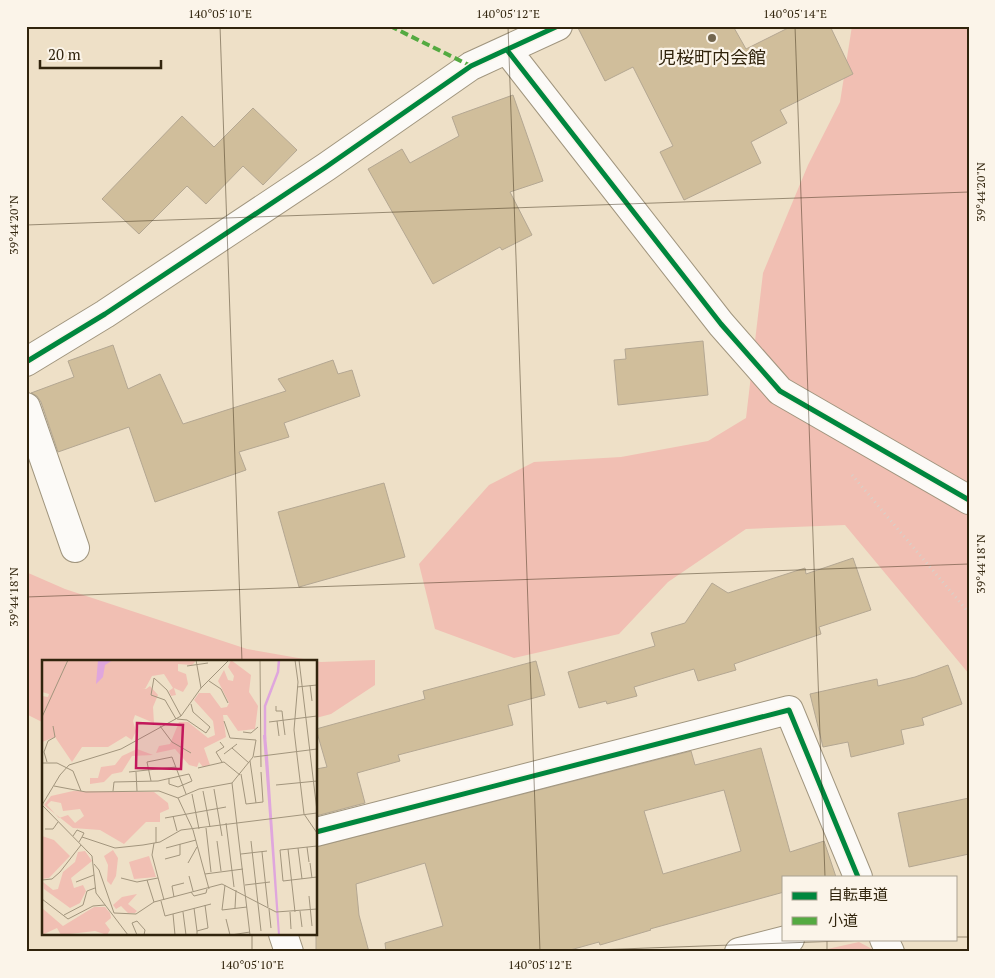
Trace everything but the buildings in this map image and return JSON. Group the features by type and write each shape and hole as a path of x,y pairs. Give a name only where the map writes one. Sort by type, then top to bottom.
{"street":[{"path":"26,362 105,314 326,167 471,66 558,26"},
{"path":"507,50 721,324 780,391 969,500"},
{"path":"26,407 75,548"},
{"path":"318,831 789,710 858,876"},
{"path":"284,936 289,952"},
{"path":"739,952 786,940"},
{"path":"884,940 890,952"}],"path":[{"path":"849,472 969,613"}],"shaded area":[{"path":"852,26 969,26 969,674 845,525 746,529 668,582 619,634 514,658 435,629 419,564 489,485 534,462 621,457 708,441 746,418 763,273 808,165 840,102"},
{"path":"26,572 65,589 247,649 310,660 42,660 42,722 26,714"},
{"path":"375,660 375,685 331,714 318,717 318,661"},
{"path":"859,942 872,949 873,952 814,952"}],"marked path":[{"path":"390,26 471,66"}],"cycle path":[{"path":"26,362 105,314 326,167 471,66 558,26"},
{"path":"507,50 721,324 780,391 969,500"},
{"path":"318,831 789,710 858,876"}],"place":[{"name":"児桜町内会館","path":"712,38"}]}
